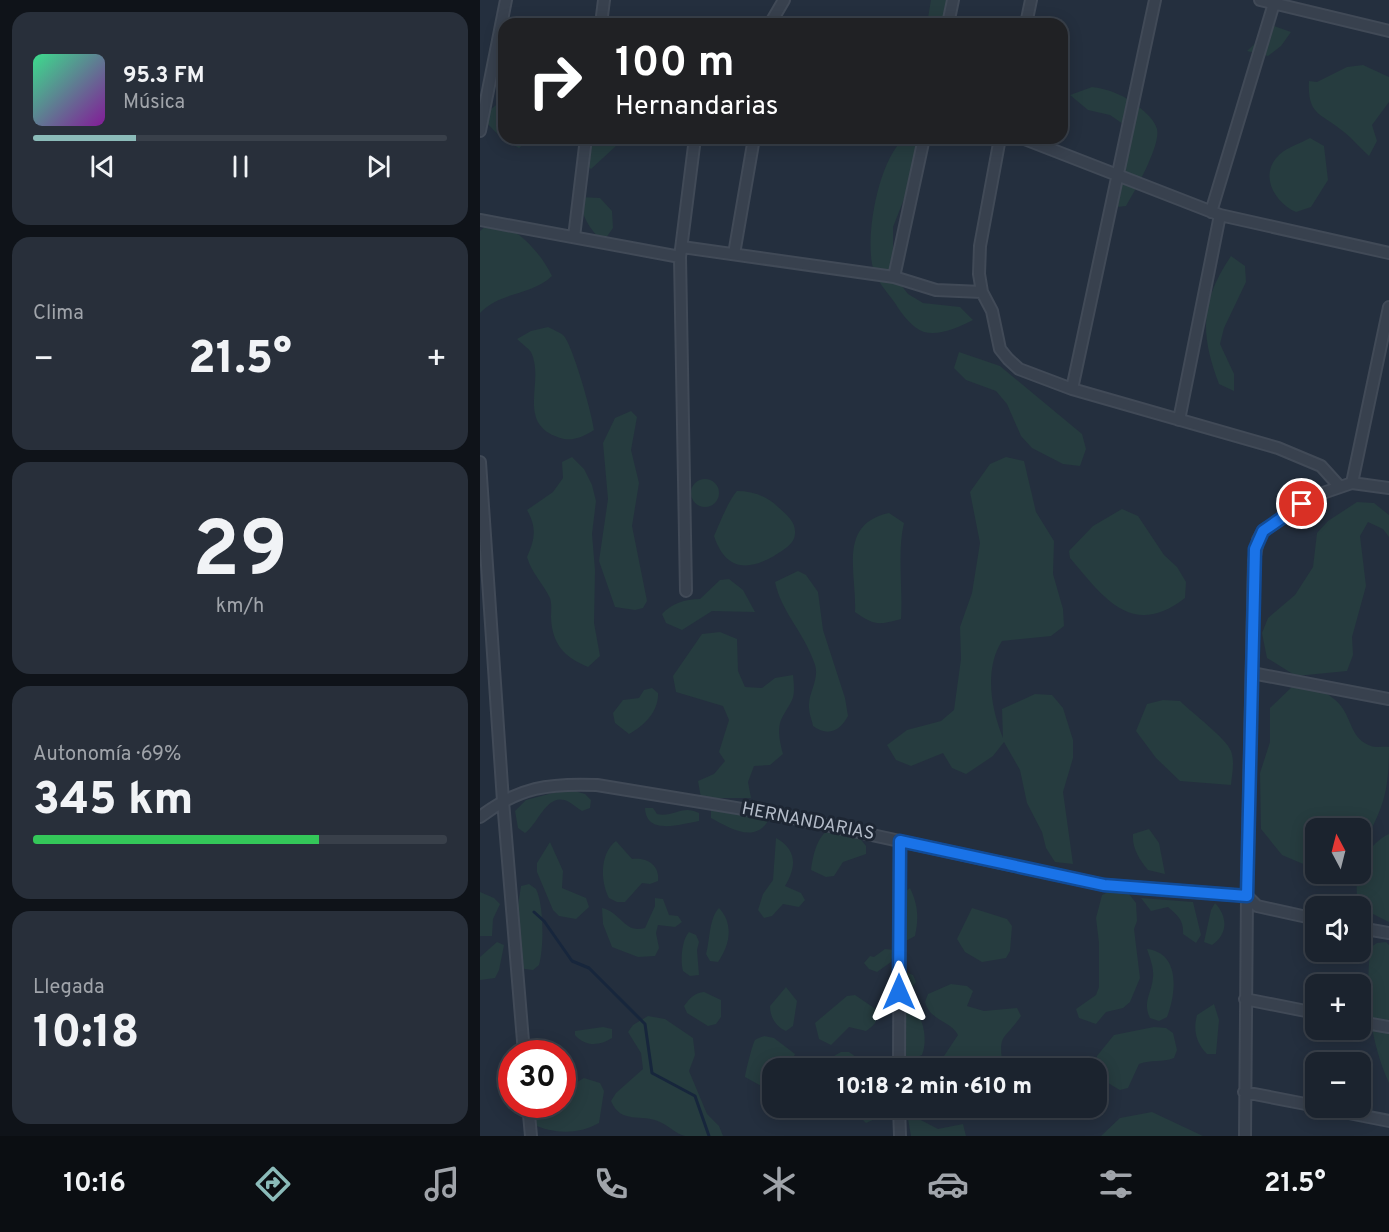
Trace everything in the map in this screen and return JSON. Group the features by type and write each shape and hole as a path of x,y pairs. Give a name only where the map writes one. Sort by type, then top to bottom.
{"street":[{"path":"502,18 506,0"},
{"path":"602,18 604,0"},
{"path":"949,18 953,0"},
{"path":"1027,18 1031,0"},
{"path":"1072,389 1155,0"},
{"path":"1260,0 1389,31"},
{"path":"1179,420 1215,214 1275,2"},
{"path":"773,18 781,3"},
{"path":"777,18 781,3"},
{"path":"480,131 498,40"},
{"path":"574,237 585,144"},
{"path":"686,591 681,252 694,144"},
{"path":"734,254 753,144"},
{"path":"894,278 923,144"},
{"path":"999,144 980,246 979,274 982,292 989,302 1000,349 1008,359 1019,369 1072,389 1278,448 1321,466 1340,487"},
{"path":"1037,144 1215,214 1389,253"},
{"path":"480,220 574,237 681,252 734,254 894,278 936,290 982,292"},
{"path":"1352,483 1389,307"},
{"path":"480,462 503,801 523,1040"},
{"path":"1245,1136 1245,999 1254,561 1258,540 1271,523 1317,495 1352,483 1389,488"},
{"path":"1252,673 1389,699"},
{"name":"HERNANDARIAS","path":"480,818 520,792 547,786 597,785 779,815 1104,885 1247,896"},
{"path":"899,1058 900,841"},
{"path":"1247,896 1257,906 1305,917"},
{"path":"1371,930 1389,933"},
{"path":"1245,999 1305,1011"},
{"path":"1371,1024 1389,1027"},
{"path":"1244,1092 1305,1105"},
{"path":"529,1118 531,1136"},
{"path":"899,1118 900,1136"},
{"path":"1371,1118 1389,1121"}],"green space":[{"path":"931,0 957,0 949,18 928,18"},
{"path":"1274,26 1291,32 1281,46 1268,56 1247,51"},
{"path":"1363,65 1389,77 1389,102 1372,125 1377,141 1369,156 1313,108 1309,92 1309,81 1317,82 1347,67"},
{"path":"1092,87 1111,91 1139,107 1150,116 1157,129 1151,156 1126,206 1117,207 1109,203 1108,190 1126,126 1110,115 1088,110 1070,95"},
{"path":"498,104 498,134 490,126 482,116"},
{"path":"1310,138 1324,146 1328,180 1311,207 1296,212 1275,195 1270,170 1280,154"},
{"path":"579,144 616,144 591,169 578,157"},
{"path":"899,144 914,144 917,148 917,166 893,227 893,247 898,281 908,294 923,303 960,307 973,320 943,332 924,332 911,324 881,285 872,264 871,233 876,197 881,179"},
{"path":"579,197 600,198 612,211 613,228 603,242 587,222"},
{"path":"505,225 532,247 552,276 535,287 497,301 480,313 480,231 486,226"},
{"path":"1231,256 1245,266 1246,282 1224,328 1220,344 1234,374 1234,391 1219,384 1208,349 1206,334 1206,318 1213,288"},
{"path":"548,327 564,336 568,342 590,410 594,430 575,439 555,436 544,429 537,420 534,410 534,363 531,352 517,339 531,331"},
{"path":"959,352 1000,366 1082,434 1086,449 1080,466 1063,464 1032,448 1021,436 1007,404 996,391 966,380 954,368"},
{"path":"631,411 637,417 631,450 639,483 632,526 647,601 643,608 635,610 615,607 599,561 608,499 603,443 615,418"},
{"path":"572,457 584,469 592,485 596,501 592,534 595,570 594,623 600,656 588,667 572,659 557,642 552,626 550,598 527,557 534,534 527,510 553,492 563,478 562,462"},
{"path":"1006,457 1024,461 1036,512 1054,541 1053,574 1063,609 1064,626 1051,636 1002,641 996,652 991,676 995,715 1003,738 1002,709 1035,694 1052,695 1063,708 1073,740 1073,758 1063,792 1073,864 1055,862 1046,848 1042,832 1027,803 1020,770 1004,742 993,756 966,774 952,768 943,753 911,766 896,760 887,745 907,730 941,721 954,710 961,659 960,627 972,593 980,543 970,492 990,464"},
{"path":"705,479 715,483 719,493 715,503 705,507 695,503 691,493 695,483"},
{"path":"737,491 754,493 774,503 787,515 795,529 793,540 788,546 764,561 746,565 730,561 724,555 714,536 727,506"},
{"path":"1357,502 1374,503 1389,515 1389,537 1383,529 1368,522 1360,536 1366,586 1352,637 1353,655 1347,671 1296,676 1267,658 1262,633 1268,618 1295,595 1313,567 1317,533 1328,521"},
{"path":"1122,509 1138,516 1164,555 1177,567 1186,582 1185,598 1166,610 1149,615 1134,614 1120,608 1095,587 1070,558 1069,551 1093,526"},
{"path":"889,513 904,523 901,546 901,619 877,623 855,612 853,552 862,528 873,519"},
{"path":"798,571 806,575 818,592 823,630 845,698 848,716 837,729 829,732 813,726 809,702 816,668 810,651 782,603 775,582"},
{"path":"729,579 743,590 755,612 712,611 682,630 666,623 662,614 670,607 684,601 700,599 720,580"},
{"path":"720,632 737,639 738,671 745,687 762,688 775,678 793,675 793,695 779,728 783,754 770,765 754,766 748,782 751,798 701,798 698,781 714,774 725,761 719,752 729,720 723,706 676,692 673,676 702,634"},
{"path":"1295,684 1320,690 1336,701 1345,711 1359,739 1373,747 1389,747 1386,789 1380,811 1371,830 1371,818 1305,818 1305,865 1282,855 1261,829 1260,773 1270,742 1270,708"},
{"path":"652,688 658,693 653,712 640,727 629,734 615,723 613,713 623,700 639,698 644,690"},
{"path":"1163,700 1180,701 1228,746 1233,759 1231,785 1180,781 1156,758 1136,731 1147,704"},
{"path":"568,789 585,794 591,800 590,808 582,811 569,802 555,801 549,804 525,833 518,828 515,811 526,800"},
{"path":"645,808 653,808 657,814 663,815 682,810 693,811 699,813 699,821 674,826 658,825 647,817"},
{"path":"711,810 760,816 768,821 756,832 741,832 711,818"},
{"path":"830,829 855,832 866,846 866,854 843,862 834,876 826,877 811,870 814,852 819,841"},
{"path":"1149,829 1159,843 1165,874 1148,870 1135,849 1133,834"},
{"path":"1389,834 1389,922 1371,913 1371,896 1358,896 1357,884 1371,884 1371,848"},
{"path":"776,838 788,848 793,860 791,873 785,886 801,893 805,900 799,907 783,904 772,916 764,918 758,910 763,894 773,880"},
{"path":"616,841 632,859 643,859 655,866 658,875 658,881 650,884 642,883 625,902 617,902 609,898 604,884 604,860"},
{"path":"550,842 563,871 562,888 586,898 589,907 576,919 559,916 553,910 537,872 537,863"},
{"path":"529,884 536,889 541,905 541,958 539,965 533,970 518,968 512,945 521,886"},
{"path":"910,888 916,906 915,936 900,944 894,938 893,930 899,923 903,893"},
{"path":"1117,888 1126,890 1136,903 1137,921 1134,929 1140,978 1130,1002 1123,1008 1106,1012 1096,1024 1079,1018 1076,1009 1096,995 1099,987 1099,943 1096,918 1102,895"},
{"path":"480,892 494,898 500,904 493,919 492,936 480,936"},
{"path":"655,898 663,899 669,915 678,916 682,922 675,927 658,925 656,933 659,948 655,956 638,957 612,947 603,924 602,908 632,928 645,928 655,906"},
{"path":"1141,898 1193,902 1201,935 1196,943 1183,934 1181,921 1168,907 1151,911"},
{"path":"1215,903 1222,914 1224,925 1221,936 1212,945 1204,942 1211,910"},
{"path":"719,908 727,921 729,935 718,962 710,961 706,954 712,923"},
{"path":"972,908 1007,919 1012,926 1010,951 1006,958 982,962 965,952 957,939"},
{"path":"689,932 696,935 699,942 697,950 699,975 690,976 683,971 682,950"},
{"path":"497,942 504,945 499,970 495,978 480,980 480,957"},
{"path":"1386,942 1389,945 1389,1083 1377,1050 1371,1022 1369,964 1371,947 1377,943"},
{"path":"885,949 894,950 891,962 877,972 869,969 864,963 870,956 874,957"},
{"path":"1147,949 1158,952 1166,958 1173,976 1174,986 1170,1008 1167,1017 1159,1021 1150,1018 1147,1007 1153,974"},
{"path":"905,972 913,975 916,982 906,996 897,998 890,987"},
{"path":"951,984 967,986 973,991 967,1006 984,1011 1017,1008 1021,1016 1003,1038 1002,1058 943,1058 958,1035 950,1026 931,1013 925,1002 928,994"},
{"path":"786,987 797,1001 793,1026 786,1031 774,1021 770,1006"},
{"path":"704,992 721,1000 721,1017 716,1024 708,1026 687,1013 684,1006 692,996"},
{"path":"855,995 877,1010 874,1025 866,1031 849,1027 831,1045 819,1039 815,1023 847,996"},
{"path":"1214,1004 1219,1020 1216,1054 1207,1054 1196,1036 1196,1021 1197,1015"},
{"path":"909,1006 918,1015 925,1042 922,1055 915,1058 901,1058 906,1031 897,1012"},
{"path":"648,1016 665,1019 693,1038 695,1055 689,1071 707,1114 719,1126 723,1136 685,1136 653,1119 626,1116 615,1108 611,1101 616,1093 643,1069 641,1053 628,1032 633,1025"},
{"path":"603,1027 612,1029 612,1038 603,1043 583,1042 575,1035 575,1031"},
{"path":"1154,1027 1166,1028 1173,1033 1177,1050 1174,1058 1139,1064 1128,1088 1120,1090 1107,1082 1107,1058 1097,1058 1114,1035"},
{"path":"764,1036 774,1038 795,1054 793,1058 762,1058 762,1086 745,1077 756,1039"},
{"path":"841,1052 849,1052 856,1057 856,1058 830,1058"},
{"path":"584,1078 600,1083 604,1091 599,1123 582,1130 566,1132 549,1130 532,1124 536,1118 576,1118 577,1082"},
{"path":"1152,1112 1203,1136 1101,1136 1120,1118"},
{"path":"861,1118 877,1118 866,1123"},
{"path":"917,1118 938,1129 963,1124 966,1136 911,1136 908,1119"}],"waterway":[{"path":"534,912 544,921 572,961 589,968 645,1024 652,1073 695,1096 709,1136"}],"route":[{"path":"899,992 900,841 1058,877 1104,885 1247,896 1255,549 1263,531 1271,523 1302,504"}]}
